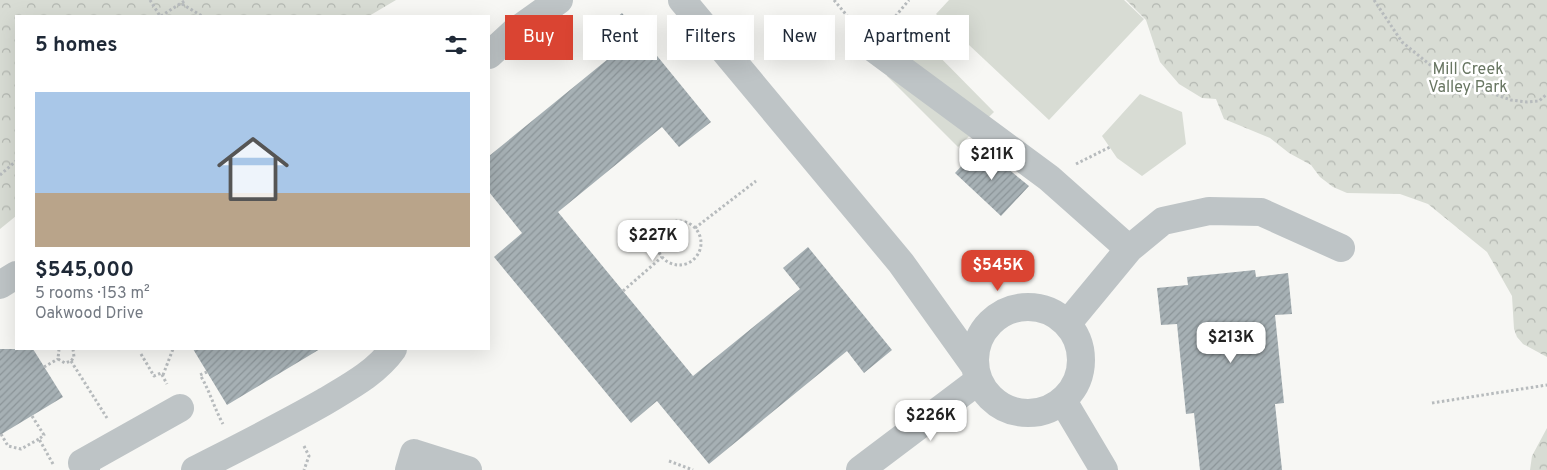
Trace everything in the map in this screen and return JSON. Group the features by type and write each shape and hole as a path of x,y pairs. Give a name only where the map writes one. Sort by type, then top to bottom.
{"street":[{"path":"490,54 513,33 559,0"},
{"path":"682,0 901,263 976,373 987,395 1000,406 1015,413 1032,414 1049,410 1063,400 1074,388 1080,372 1081,354 1076,338 1067,324 1055,314 1042,308 1027,307 1013,309 999,314 988,324 980,336 975,350 976,373"},
{"path":"889,60 1049,178 1129,249"},
{"path":"1067,324 1129,249 1163,221 1209,211 1261,212 1341,248"},
{"path":"0,285 15,276"},
{"path":"195,470 292,420 358,381 384,361 392,350"},
{"path":"860,470 976,373"},
{"path":"1063,400 1104,470"},
{"path":"84,467 121,442 180,408"},
{"path":"410,470 414,453 465,470"}],"path":[{"path":"150,0 159,15"},
{"path":"162,15 186,0"},
{"path":"1374,0 1402,42 1445,77 1511,100 1539,101 1547,94"},
{"path":"182,4 200,15"},
{"path":"1049,178 1110,147"},
{"path":"0,174 15,162"},
{"path":"695,228 756,181"},
{"path":"677,222 684,222 695,228 701,241 699,254 694,260 681,265 674,265 662,257 658,238 665,227 677,222"},
{"path":"623,291 662,257"},
{"path":"58,358 59,350"},
{"path":"58,358 65,363 70,361 74,357 74,350"},
{"path":"163,376 173,350"},
{"path":"142,354 154,376 161,372 180,408"},
{"path":"44,367 58,358"},
{"path":"70,361 121,442"},
{"path":"207,372 200,375 210,391 212,404 236,449"},
{"path":"1432,403 1547,385"},
{"path":"1,434 8,446 22,449 44,435 32,416"},
{"path":"38,439 56,469 84,467"},
{"path":"669,461 693,470"}],"green space":[{"path":"0,0 396,0 371,15 15,15 15,217 0,229"},
{"path":"949,0 1124,0 1144,19 1049,120 969,45 969,15 936,14"},
{"name":"Mill Creek Valley Park","path":"1126,0 1547,0 1547,357 1523,344 1517,337 1514,329 1512,296 1487,252 1428,204 1400,194 1347,193 1333,187 1320,177 1311,165 1289,153 1270,138 1224,119 1216,99 1202,98 1179,84 1160,62 1146,20"},
{"path":"903,60 943,60 994,112 958,147 887,76"},
{"path":"1140,94 1182,112 1186,144 1142,176 1117,158 1102,136"},
{"path":"1547,428 1547,470 1530,470 1532,456"}],"building":[{"path":"657,56 711,122 679,147 662,127 558,212 693,376 800,289 783,268 808,247 892,350 864,373 847,351 709,464 657,401 631,423 494,257 522,233 490,193 490,155 607,60 657,60"},
{"path":"980,146 1029,186 1001,216 955,173"},
{"path":"1255,270 1256,277 1288,273 1292,314 1275,315 1284,403 1275,404 1282,470 1200,470 1194,413 1186,414 1177,324 1161,325 1157,288 1188,285 1187,277"},
{"path":"0,349 34,350 63,397 0,435"},
{"path":"194,350 318,350 227,405"}]}
